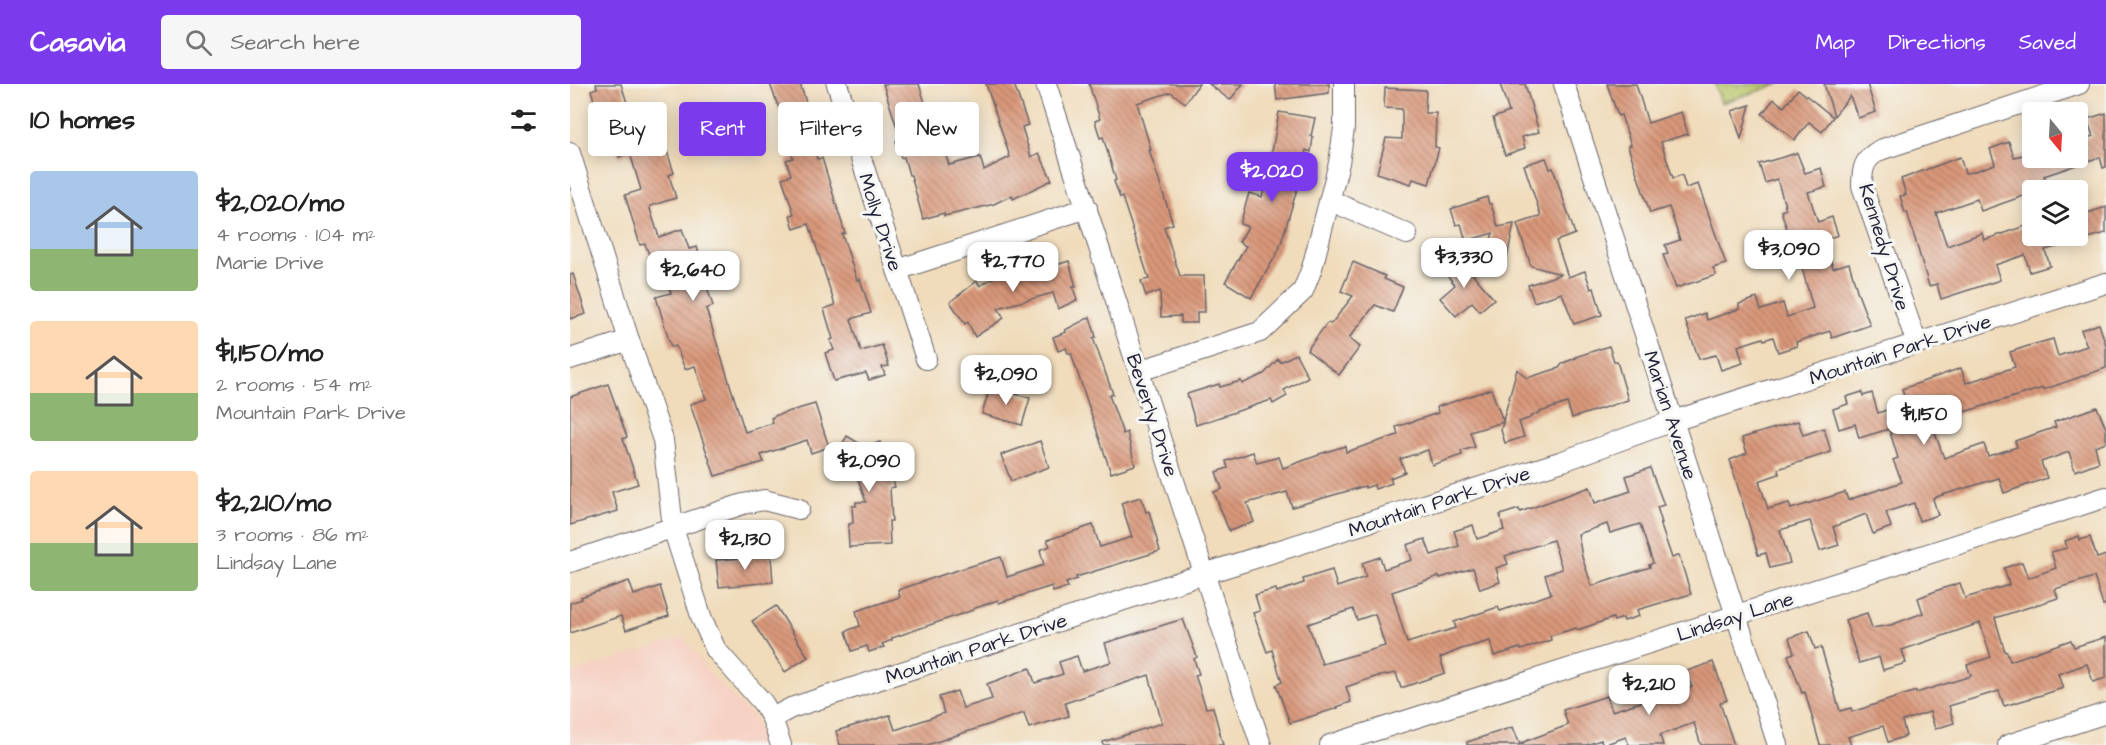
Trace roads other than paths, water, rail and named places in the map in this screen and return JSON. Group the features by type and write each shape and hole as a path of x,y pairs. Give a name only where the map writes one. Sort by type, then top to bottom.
{"street":[{"name":"Molly Drive","path":"837,84 926,359"},
{"name":"Beverly Drive","path":"1046,84 1261,745"},
{"path":"1139,371 1260,332 1304,291 1331,201 1344,128 1344,84"},
{"name":"Marian Avenue","path":"1564,84 1778,745"},
{"name":"Kennedy Drive","path":"1917,344 1862,186 1862,170 1870,156 1880,150 2079,84"},
{"path":"570,153 663,440 673,528 702,619 716,650 763,703 772,718 781,745"},
{"path":"1331,201 1407,234"},
{"path":"897,270 1087,208"},
{"name":"Mountain Park Drive","path":"772,718 791,708 1563,461 1673,421 2106,283"},
{"path":"570,359 629,340"},
{"name":"Lindsay Lane","path":"1330,745 2106,497"},
{"path":"570,562 743,504 764,500 799,509"},
{"path":"2008,745 2106,713"}]}
